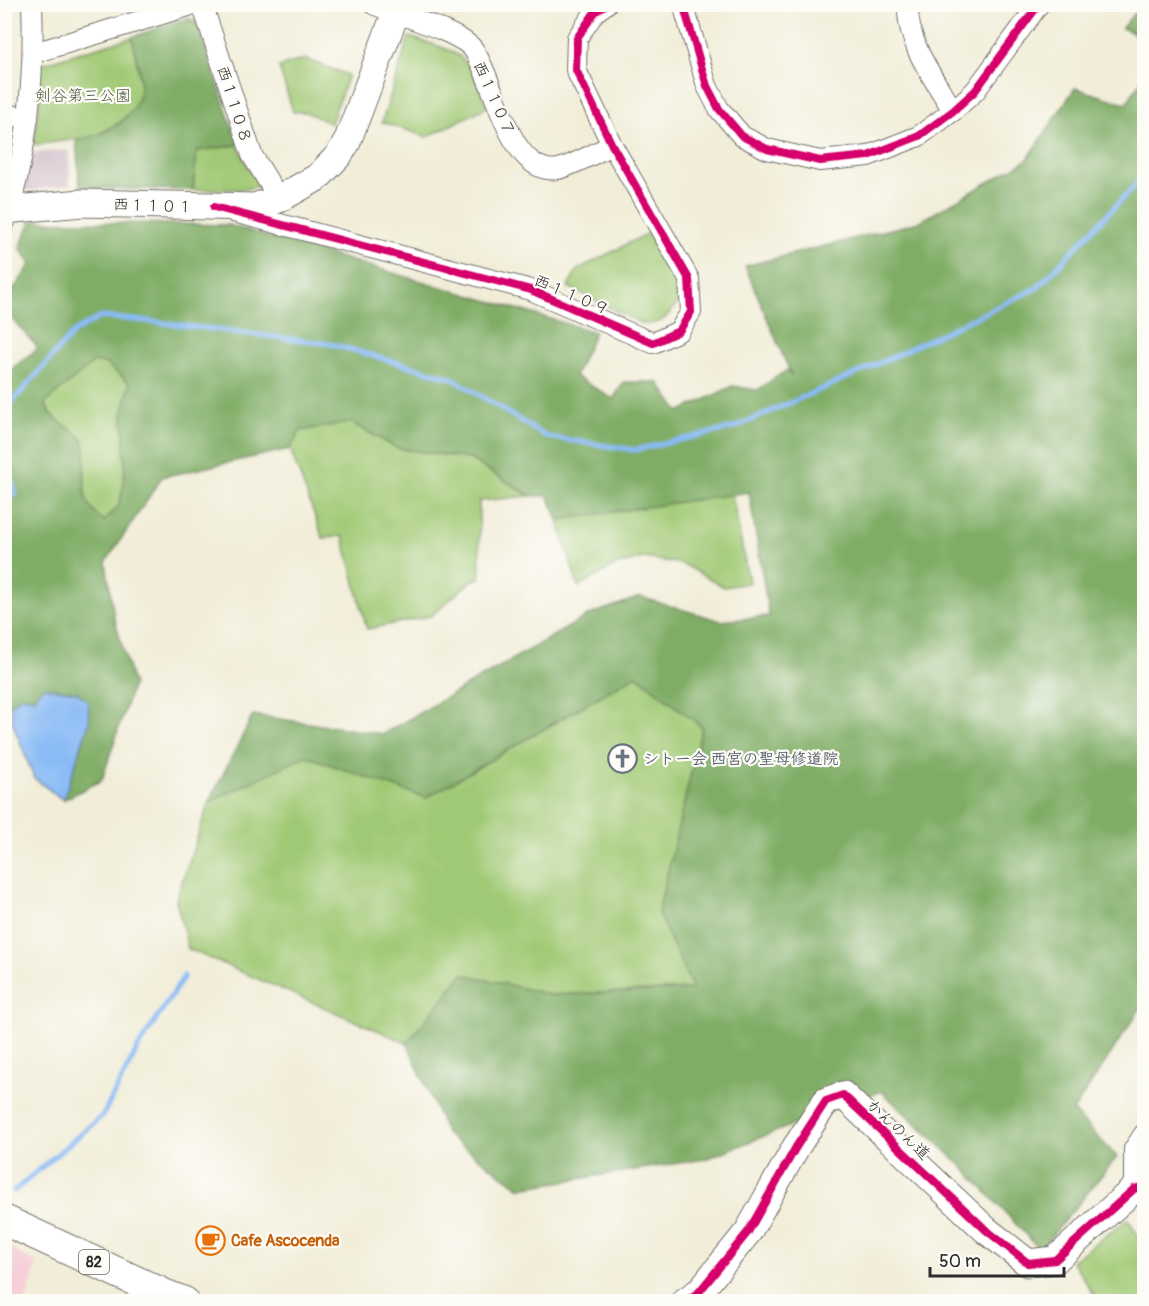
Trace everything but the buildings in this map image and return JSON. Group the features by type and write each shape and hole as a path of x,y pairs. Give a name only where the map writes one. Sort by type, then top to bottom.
{"main road":[{"name":"82","path":"4,1220 184,1302"}],"street":[{"path":"6,215 24,150 28,118 34,53 32,4"},
{"path":"34,53 195,4"},
{"name":"西１１０８","path":"202,4 252,155 279,199"},
{"name":"西１１０９","path":"214,207 531,290 652,343 679,331 691,312 689,279 612,145 576,70 577,38 595,12 606,4"},
{"path":"683,4 707,86 719,109 742,135 767,149 820,161 868,156 919,136 953,111 975,91 1039,4"},
{"path":"908,4 907,15 917,51 953,111"},
{"name":"西１１０１","path":"6,215 82,204 255,207 279,199 318,177 347,142 389,8"},
{"name":"西１１０７","path":"389,8 449,33 472,48 519,151 539,168 558,169 612,145"},
{"path":"4,114 28,118"},
{"name":"かんのん道","path":"684,1302 699,1292 748,1232 796,1147 826,1101 843,1095 986,1230 1028,1263 1055,1260 1139,1188"},
{"path":"1139,1188 1134,1149 1144,1134"}],"shaded area":[{"path":"69,150 70,185 23,191 31,153"},
{"path":"5,1245 37,1263 26,1301 5,1301"}],"green space":[{"path":"1141,5 1144,5 1144,38 1122,28"},
{"path":"187,18 197,21 238,145 197,151 193,190 80,188 76,140 98,135 118,124 133,109 138,99 140,76 132,37"},
{"name":"剣谷第三公園","path":"132,37 141,86 136,106 119,123 94,137 34,145 39,104 40,67 45,63"},
{"path":"409,37 441,47 463,59 474,74 487,107 427,137 382,122"},
{"path":"305,59 348,75 331,124 306,112 293,112 279,67"},
{"path":"1144,76 1144,1003 1073,1111 1117,1157 1040,1250 961,1165 881,1091 705,1159 520,1188 447,1135 407,1043 463,974 551,995 693,989 658,913 702,727 636,675 426,798 306,756 209,802 253,715 383,734 589,615 640,597 721,621 769,616 749,492 558,520 548,496 530,496 470,459 397,448 350,422 300,431 290,449 162,477 106,562 114,617 133,684 102,780 63,800 89,723 34,698 22,696 5,710 5,374 38,348 5,311 5,302 31,264 20,248 31,221 229,225 595,332 575,376 613,399 624,382 658,382 679,412 733,386 757,390 787,370 792,377 745,266 919,222 1027,160 1075,88 1126,104","holes":["94,362 107,364 130,384 123,411 125,468 123,488 118,507 104,521 90,507 85,493 83,441 51,415 45,403"]},
{"path":"238,145 248,168 261,186 244,189 193,190 197,151"},
{"path":"648,233 676,286 677,304 662,320 642,324 568,287 577,270"},
{"path":"94,362 108,364 130,384 123,411 125,468 123,488 118,507 104,521 90,507 85,493 85,450 82,441 77,434 51,415 45,403"},
{"path":"350,422 397,448 470,459 530,496 479,501 480,578 471,581 431,616 367,629 343,536 323,538 290,449 299,431"},
{"path":"732,494 749,583 724,587 683,564 643,558 614,566 578,587 558,520"},
{"path":"636,675 702,727 659,913 693,989 551,995 463,974 407,1043 188,949 176,900 209,802 306,756 426,798"},
{"path":"1128,1219 1144,1246 1144,1301 1098,1301 1072,1261"}],"water":[{"path":"43,687 77,692 88,702 89,723 63,800 34,778 12,721 11,704 22,696 34,698"}],"waterway":[{"path":"4,419 6,409 74,332 100,317 331,344 452,378 547,437 635,450 733,428 869,368 1037,288 1140,180 1144,169"},
{"path":"4,448 15,492 4,510"},
{"path":"14,1191 103,1115 139,1046 184,976"}],"cycle path":[{"path":"214,207 531,290 653,343 679,331 691,312 689,279 612,145 576,70 577,38 595,12 606,4"},
{"path":"683,4 707,86 719,109 742,136 767,149 820,161 868,156 919,136 953,111 975,91 1039,4"},
{"path":"684,1302 699,1292 748,1232 796,1147 826,1101 843,1095 986,1230 1028,1263 1055,1260 1134,1189 1144,1186"}],"place":[{"name":"シトー会 西宮の聖母修道院","path":"622,758"},
{"name":"Cafe Ascocenda","path":"210,1240"}]}
